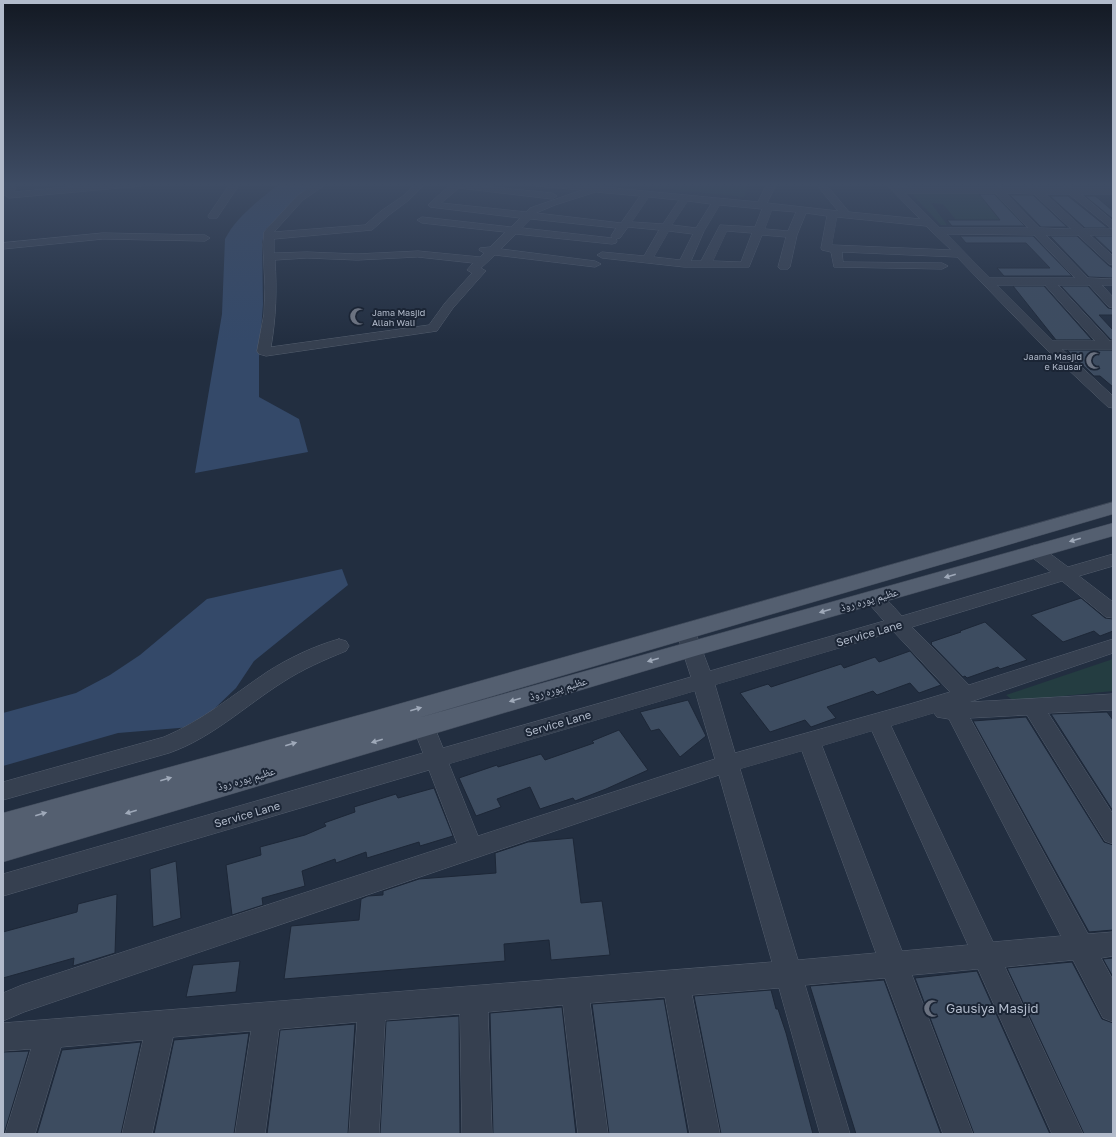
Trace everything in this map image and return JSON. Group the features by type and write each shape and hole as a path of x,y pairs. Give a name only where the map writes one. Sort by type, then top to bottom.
{"main road":[{"name":"عظیم پورہ روڈ","path":"3,849 424,727 688,640 1113,508"},
{"name":"عظیم پورہ روڈ","path":"3,825 366,723 688,640 873,598 1113,529"}],"street":[{"path":"3,246 102,236"},
{"path":"106,236 205,238"},
{"path":"268,236 271,286 270,307 264,351 270,352 433,328 445,308 454,297 480,271 473,270 508,236"},
{"path":"472,236 519,242"},
{"path":"568,236 612,241"},
{"path":"588,274 616,236"},
{"path":"647,260 661,236"},
{"path":"684,264 697,236"},
{"path":"705,265 719,236"},
{"path":"471,248 492,251 647,260 684,264 745,265 756,236"},
{"path":"784,267 792,236"},
{"path":"828,236 826,248 960,254"},
{"path":"943,236 1050,345 1113,404"},
{"path":"1042,236 1113,304"},
{"path":"1085,236 1113,262"},
{"path":"836,249 838,265 942,266"},
{"path":"588,251 600,257"},
{"path":"269,257 307,255 357,256 418,254 482,261"},
{"path":"986,281 1113,282"},
{"path":"1048,281 1110,344"},
{"path":"1050,345 1110,344"},
{"path":"1035,551 1113,612"},
{"name":"Service Lane","path":"3,884 436,759 1113,560"},
{"path":"873,598 898,624 960,703 1080,947 1113,1008"},
{"path":"688,640 703,681 835,1134"},
{"path":"3,791 189,737 275,677 301,661 339,646"},
{"path":"3,1007 22,999 726,764 912,712 960,703 1113,646"},
{"path":"960,703 1033,707 1112,705"},
{"path":"1033,707 1113,834"},
{"path":"878,721 1068,1134"},
{"path":"424,727 471,849"},
{"path":"809,740 958,1134"},
{"path":"3,1037 788,974 1113,944"},
{"path":"676,983 705,1134"},
{"path":"575,991 593,1134"},
{"path":"474,1000 477,1134"},
{"path":"364,1134 372,1008"},
{"path":"250,1134 267,1017"},
{"path":"137,1134 161,1025"},
{"path":"20,1134 50,1034"}],"green space":[{"path":"1113,659 1113,691 1014,701 1006,695"}],"water":[{"path":"227,236 264,236 262,242 263,304 259,357 259,397 299,419 308,452 195,473 222,314 225,239"},
{"path":"342,569 348,585 254,661 236,688 213,710 191,727 118,733 3,766 3,713 76,693 110,675 140,655 207,599"}],"building":[{"path":"960,236 1033,236 1072,276 1004,276 997,268 1050,268 1026,243 966,243"},
{"path":"1050,236 1077,236 1113,268 1113,278 1089,277"},
{"path":"1094,236 1113,236 1113,254"},
{"path":"1013,286 1044,286 1092,340 1056,340"},
{"path":"1061,286 1088,286 1108,308 1113,309 1113,315 1099,315 1113,330 1113,340 1111,340"},
{"name":"Jaama Masjid e Kausar","path":"1067,350 1113,350 1113,387 1100,376 1094,376"},
{"path":"1081,598 1105,618 1113,619 1113,631 1100,636 1094,631 1063,642 1031,615"},
{"path":"985,622 1027,660 1000,669 998,667 967,678 965,676 963,677 931,644 931,642"},
{"path":"910,651 941,685 919,693 910,683 877,695 873,691 827,707 836,718 811,727 805,720 770,732 740,693 768,684 771,687 841,664 844,668 875,657 879,662"},
{"path":"688,700 706,736 680,757 659,729 651,731 640,712"},
{"path":"1107,712 1113,720 1113,811 1051,714"},
{"path":"1026,717 1104,842 1113,845 1113,930 1089,932 973,721"},
{"path":"619,730 648,770 575,801 573,798 540,809 530,787 497,799 501,807 476,816 459,778 497,765 498,767 541,754 545,760 594,743 592,741"},
{"path":"434,788 453,836 420,846 419,842 367,858 366,852 336,863 335,859 302,871 305,886 262,898 263,905 232,915 226,865 261,855 260,847 305,835 326,826 324,823 355,812 354,807 396,794 398,798"},
{"path":"573,838 581,903 602,901 610,955 551,960 549,940 504,944 505,961 284,979 291,926 359,920 361,899 368,896 383,895 383,891 419,879 496,873 495,853 528,842"},
{"path":"176,861 181,918 153,927 150,869"},
{"path":"117,894 115,953 73,966 74,958 3,978 3,932 77,912 78,904"},
{"path":"1113,958 1113,977 1103,959"},
{"path":"240,961 236,992 186,997 193,965"},
{"path":"1072,962 1102,1019 1113,1023 1113,1134 1084,1134 1007,968"},
{"path":"977,971 1050,1134 974,1134 915,978"},
{"path":"884,980 941,1134 856,1134 810,986"},
{"path":"771,990 776,1009 778,1009 786,1033 813,1134 721,1134 694,996"},
{"path":"664,999 688,1134 609,1134 592,1004"},
{"path":"562,1007 576,1134 493,1134 490,1013"},
{"path":"459,1016 460,1134 380,1134 386,1021"},
{"path":"355,1024 348,1134 267,1134 280,1030"},
{"path":"249,1033 234,1134 154,1134 174,1040"},
{"path":"141,1042 121,1134 37,1134 62,1050"},
{"path":"29,1051 4,1134 3,1134 3,1052"}],"place":[{"name":"Jama Masjid Allah Wali","path":"359,317"},
{"name":"Jaama Masjid e Kausar","path":"1095,361"},
{"name":"Gausiya Masjid","path":"933,1008"}]}
